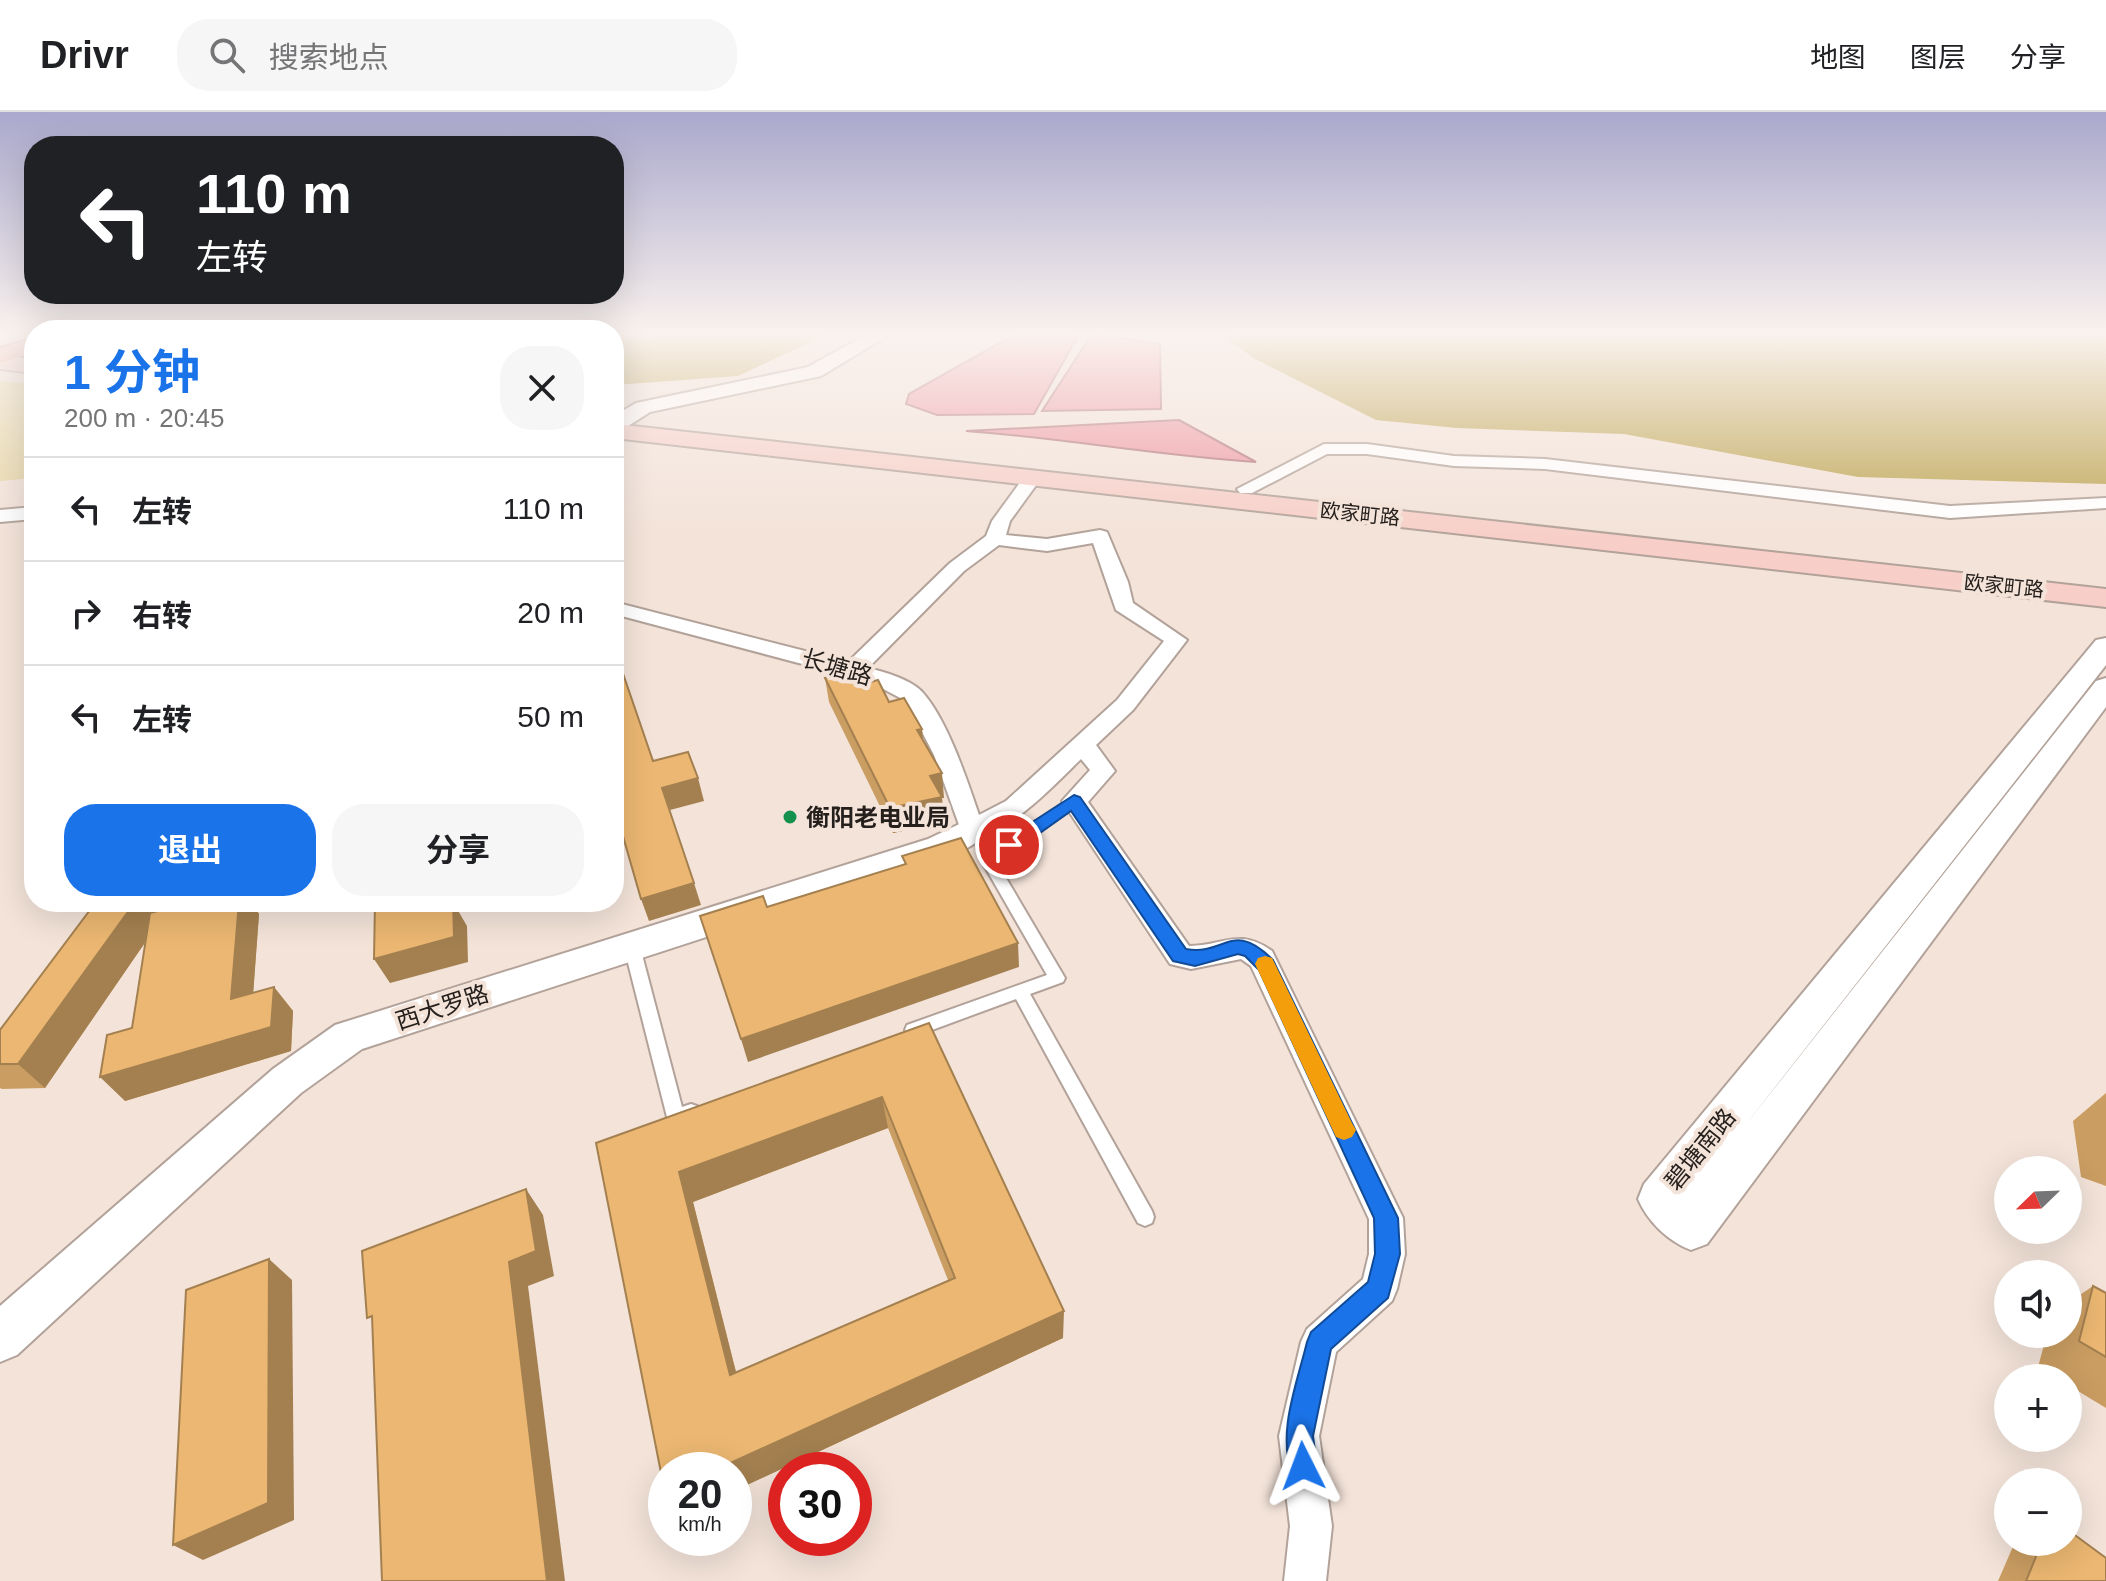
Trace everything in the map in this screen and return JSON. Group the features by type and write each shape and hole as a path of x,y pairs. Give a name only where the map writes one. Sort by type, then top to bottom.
{"main road":[{"name":"欧家町路","path":"624,425 1033,477 2106,598"},
{"name":"欧家町路","path":"624,425 1246,489 2106,585"}],"street":[{"path":"624,419 643,407 682,401"},
{"path":"1246,489 1324,449 1367,449 1454,461 1545,464 1950,512 2106,503"},
{"path":"853,670 957,567 995,539 1001,521 1033,477"},
{"path":"0,516 24,514"},
{"path":"972,830 1015,807 1125,705 1176,640 1123,606 1118,582 1100,536 1047,545 995,539"},
{"name":"长塘路","path":"624,611 878,677 915,697 946,755 972,830"},
{"name":"碧塘南路","path":"2106,646 1660,1199 1691,1229 2106,687"},
{"path":"1083,744 1103,771 1074,801 1180,956 1195,959 1238,947 1251,950 1262,959 1386,1218 1387,1254 1379,1289 1320,1342 1314,1368 1299,1436 1311,1526 1305,1581"},
{"name":"西大罗路","path":"0,1338 287,1081 349,1037 940,848 972,830"}],"lane":[{"path":"900,1035 1057,978 988,860 1074,801"},
{"path":"632,947 676,1117 706,1106"},
{"path":"1020,991 1145,1217"}],"shaded area":[{"path":"0,401 24,401 24,479 0,481"},
{"path":"907,401 1042,401 1034,414 937,415 906,404"},
{"path":"1049,401 1161,401 1161,409 1042,411"},
{"path":"1337,401 2106,401 2106,484 1858,477 1624,434 1457,428 1376,420"},
{"path":"1179,420 1256,462 966,431"}],"building":[{"path":"863,669 870,682 878,680 889,702 904,698 922,729 917,730 942,773 930,776 942,797 890,808 825,678"},
{"path":"624,676 653,761 688,752 698,778 662,788 694,883 641,899 624,840"},
{"path":"961,838 1018,943 741,1039 700,916 763,896 767,907 906,864 902,856"},
{"path":"88,912 128,912 18,1064 0,1064 0,1030"},
{"path":"238,912 231,999 274,987 271,1027 100,1077 107,1035 132,1028 150,913"},
{"path":"375,912 453,912 454,937 374,959"},
{"path":"929,1023 1064,1311 752,1453 657,1452 596,1143","holes":["882,1097 955,1278 730,1375 679,1172"]},
{"path":"526,1189 536,1251 509,1262 547,1581 382,1581 372,1316 367,1318 362,1251"},
{"path":"269,1259 268,1503 173,1545 186,1290"},
{"path":"2093,1286 2106,1293 2106,1357 2082,1343 2082,1329"},
{"path":"2082,1540 2106,1558 2106,1581 2026,1581 2036,1556 2082,1556"}],"slow traffic":[{"path":"1265,964 1344,1130"}],"place":[{"name":"衡阳老电业局","path":"790,817"}],"route":[{"path":"1009,845 1074,801 1180,956 1195,959 1231,948 1251,950 1262,959 1280,993 1386,1218 1387,1254 1379,1289 1357,1305 1320,1342 1299,1436 1303,1466"}]}
